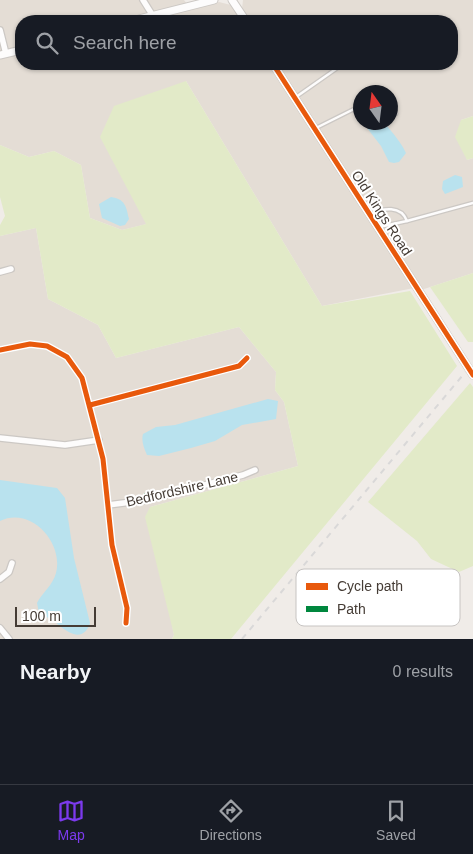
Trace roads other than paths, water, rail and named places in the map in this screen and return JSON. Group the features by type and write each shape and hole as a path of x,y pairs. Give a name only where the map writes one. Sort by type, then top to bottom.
{"street":[{"path":"143,0 152,15"},
{"path":"157,15 214,0"},
{"path":"232,0 242,15"},
{"path":"0,30 3,54"},
{"name":"Old Kings Road","path":"277,70 473,375"},
{"path":"0,272 12,269"},
{"path":"0,350 30,344 58,351 67,357 78,370 90,405 104,464 112,545 127,608 126,623"},
{"path":"90,405 239,366 247,358"},
{"path":"0,438 65,445 99,440"},
{"name":"Bedfordshire Lane","path":"108,505 147,500 243,475 255,470"},
{"path":"0,579 9,572 12,564"},
{"path":"0,628 9,639"}],"lane":[{"path":"294,98 334,70"},
{"path":"314,128 353,109"},
{"path":"378,227 408,221 473,203"},
{"path":"369,214 387,208 401,213 408,221"}],"water":[{"path":"369,130 391,130 406,153 399,162 389,162 381,146"},
{"path":"455,175 462,177 463,187 445,194 442,189 443,181"},
{"path":"111,197 122,201 126,207 129,219 125,225 120,226 102,218 99,204"},
{"path":"268,399 278,401 276,419 242,425 215,441 191,448 159,456 147,455 142,437 143,434 156,427 175,425"},
{"path":"0,480 57,488 65,498 74,558 90,623 82,634 78,635 69,632 53,620 39,613 37,603 56,573 55,550 43,530 33,523 23,519 12,518 0,521"}],"railway":[{"path":"301,569 473,363"},
{"path":"242,639 296,574"}]}
